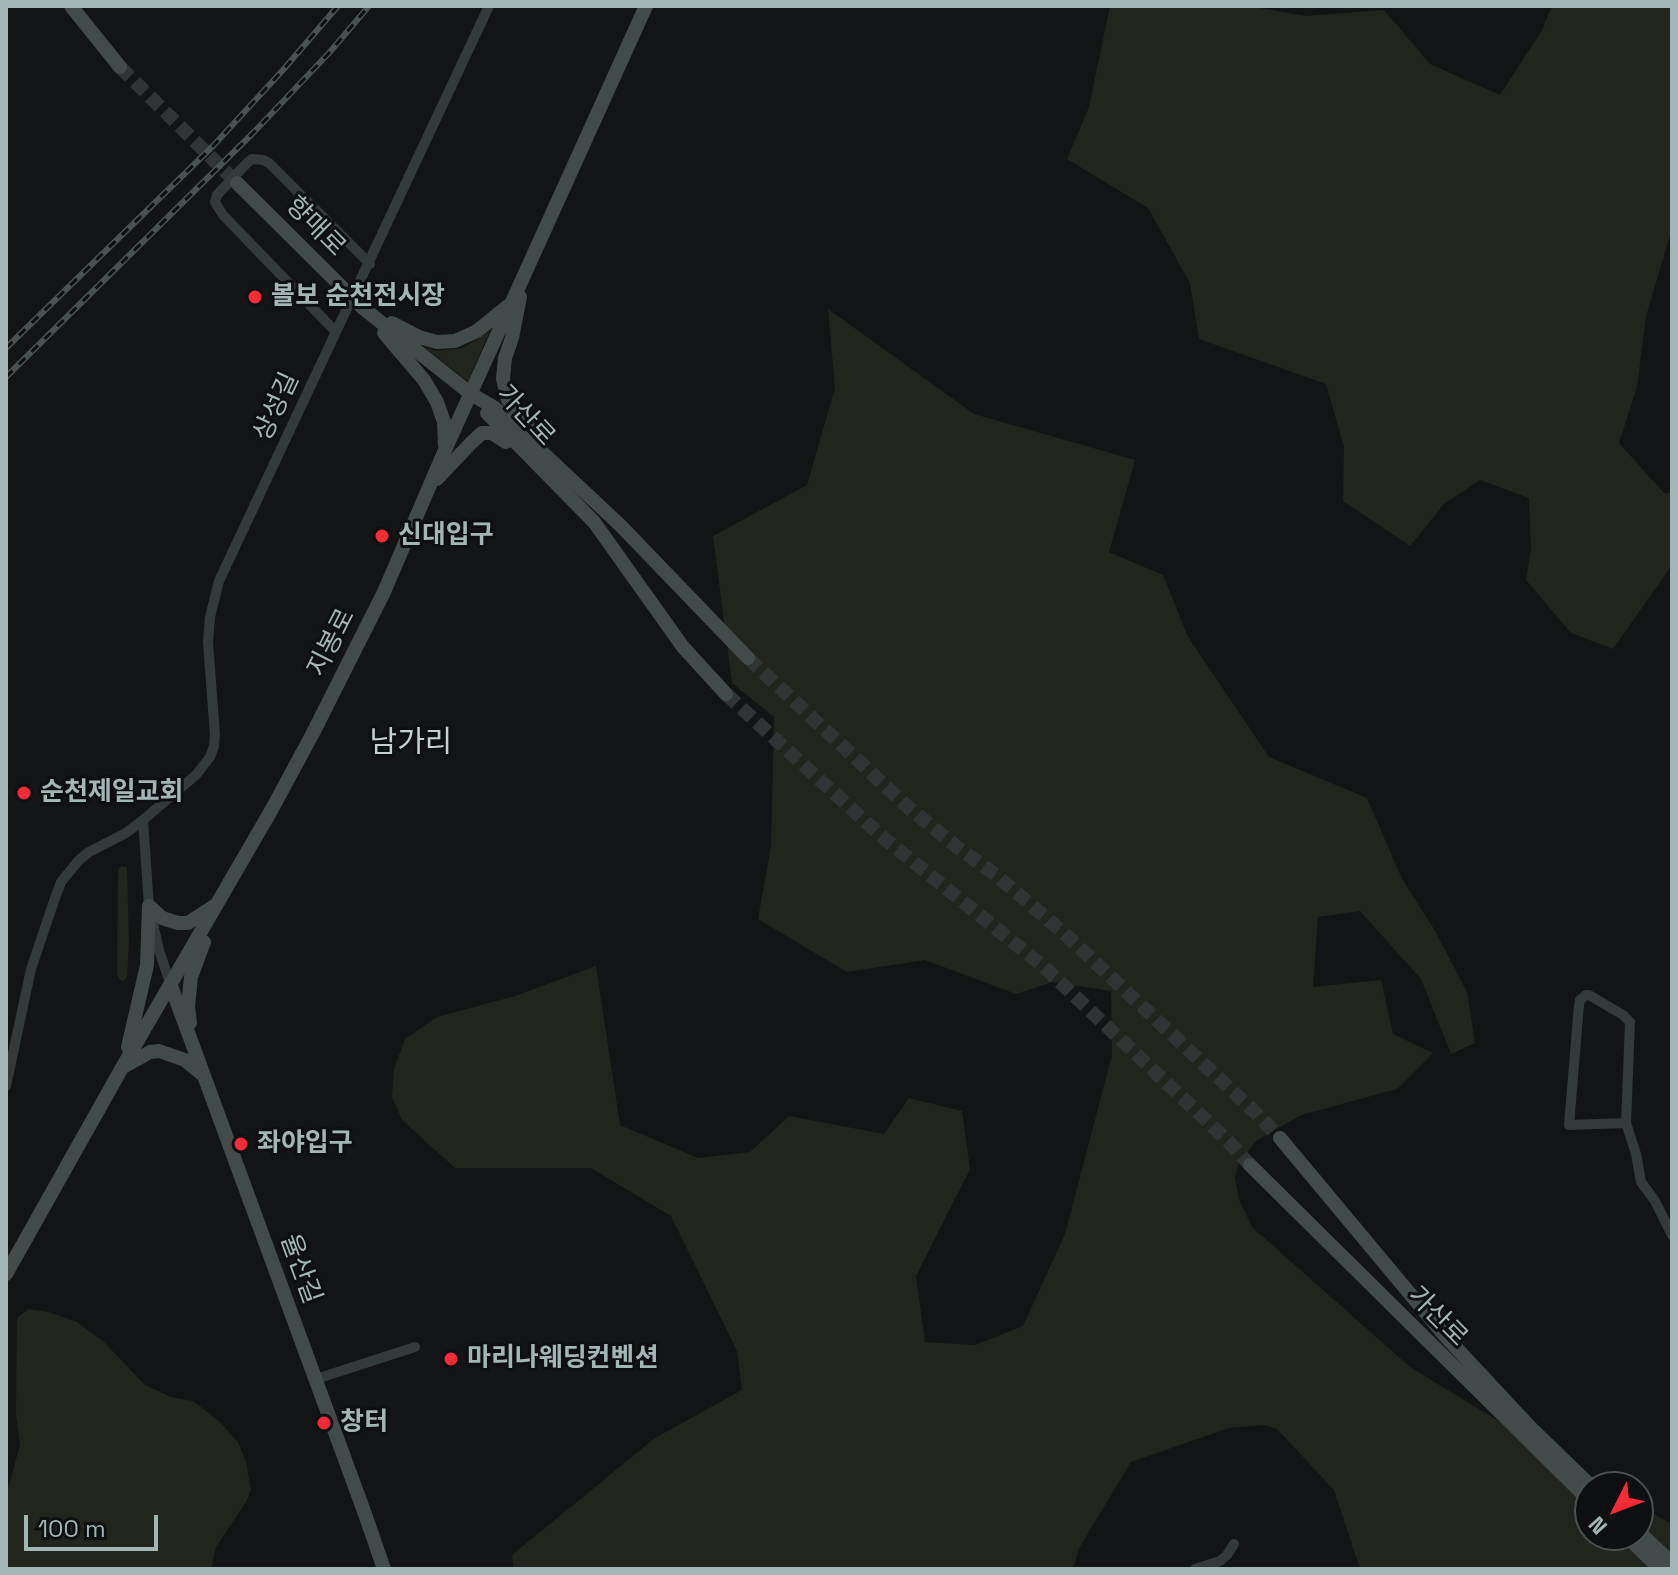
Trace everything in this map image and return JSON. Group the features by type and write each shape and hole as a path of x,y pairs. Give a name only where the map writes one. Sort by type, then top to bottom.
{"main road":[{"path":"71,6 120,67"},
{"name":"지봉로","path":"6,1274 313,733 384,592 646,6"},
{"name":"향매로","path":"237,183 358,303 471,394"},
{"path":"525,273 503,371 504,390 562,481"},
{"path":"358,303 419,337 437,342 455,341 477,331 512,303"},
{"path":"358,303 424,380 444,422 445,450"},
{"name":"가산로","path":"471,394 495,408 562,481 683,647 726,694"},
{"path":"429,488 471,443 487,432 501,438 562,481"},
{"name":"가산로","path":"562,481 621,526 748,658"},
{"path":"149,906 169,922 188,923 219,902"},
{"path":"202,1074 190,1022 189,991 191,977 219,902"},
{"path":"123,1066 147,965 149,906"},
{"name":"율산길","path":"171,986 384,1569"},
{"path":"123,1066 150,1052 159,1051 185,1060 202,1074"},
{"name":"가산로","path":"1280,1138 1446,1337 1576,1471"},
{"name":"가산로","path":"1250,1165 1574,1485"},
{"path":"1654,1546 1672,1563"},
{"path":"1641,1551 1660,1569"}],"street":[{"name":"상성길","path":"6,1086 31,969 61,882 79,860 143,820 196,775 210,757 215,735 208,642 210,617 219,581 336,332 358,303 370,264 489,6"},
{"path":"336,332 223,215 215,202 217,195 252,159 263,160 370,264"},
{"path":"143,820 149,906 171,986"},
{"path":"1626,1123 1569,1125 1579,1005 1586,995 1630,1022 1626,1123 1641,1182 1655,1201 1672,1235"},
{"path":"316,1379 415,1347"},
{"path":"1195,1569 1220,1561 1234,1544"}],"shaded area":[{"path":"1110,6 1248,6 1306,16 1384,10 1430,64 1500,95 1541,32 1552,6 1672,6 1672,229 1646,316 1637,387 1619,443 1665,494 1672,491 1672,565 1613,649 1571,633 1526,580 1531,549 1529,498 1480,480 1444,504 1410,546 1343,501 1344,447 1326,384 1199,339 1190,283 1148,208 1067,159 1089,107"},
{"path":"828,309 974,414 1135,460 1109,552 1163,575 1188,637 1269,757 1367,798 1402,879 1434,929 1467,992 1475,1043 1451,1054 1421,979 1360,911 1318,917 1313,987 1381,980 1393,1034 1433,1053 1397,1089 1301,1115 1256,1141 1239,1162 1235,1178 1239,1199 1252,1227 1410,1367 1581,1471 1574,1471 1574,1551 1654,1551 1654,1514 1672,1524 1672,1569 1360,1569 1334,1490 1277,1429 1264,1425 1229,1428 1131,1462 1079,1548 1073,1569 514,1569 512,1555 655,1438 742,1390 737,1351 671,1216 591,1168 455,1168 402,1120 392,1097 394,1069 405,1039 437,1017 515,996 596,966 620,1125 698,1158 750,1152 789,1116 884,1134 909,1098 962,1111 970,1169 916,1276 925,1342 975,1345 1023,1326 1065,1234 1112,1055 1111,991 1053,982 1016,994 925,960 847,972 758,919 771,846 774,717 732,683 713,536 807,485 835,388"},
{"path":"490,331 468,381 424,347 436,351 457,349"},
{"path":"125,866 129,942 127,978 123,981 117,974 118,871"},
{"path":"28,1309 77,1322 104,1342 145,1385 171,1397 193,1401 219,1421 238,1442 246,1462 251,1490 216,1547 211,1569 6,1569 6,1496 20,1445 16,1414 17,1318"}],"tunnel":[{"path":"120,67 237,183"},
{"path":"748,658 909,808 996,875 1066,935 1280,1138"},
{"path":"726,694 880,835 1044,967 1250,1165"}],"railway":[{"path":"6,348 213,146 338,6"},
{"path":"6,377 254,132 369,6"}],"place":[{"name":"볼보 순천전시장","path":"255,297"},
{"name":"신대입구","path":"382,536"},
{"name":"순천제일교회","path":"24,793"},
{"name":"좌야입구","path":"241,1144"},
{"name":"마리나웨딩컨벤션","path":"451,1359"},
{"name":"창터","path":"324,1423"}],"district":[{"name":"남가리","path":"411,744"}]}
